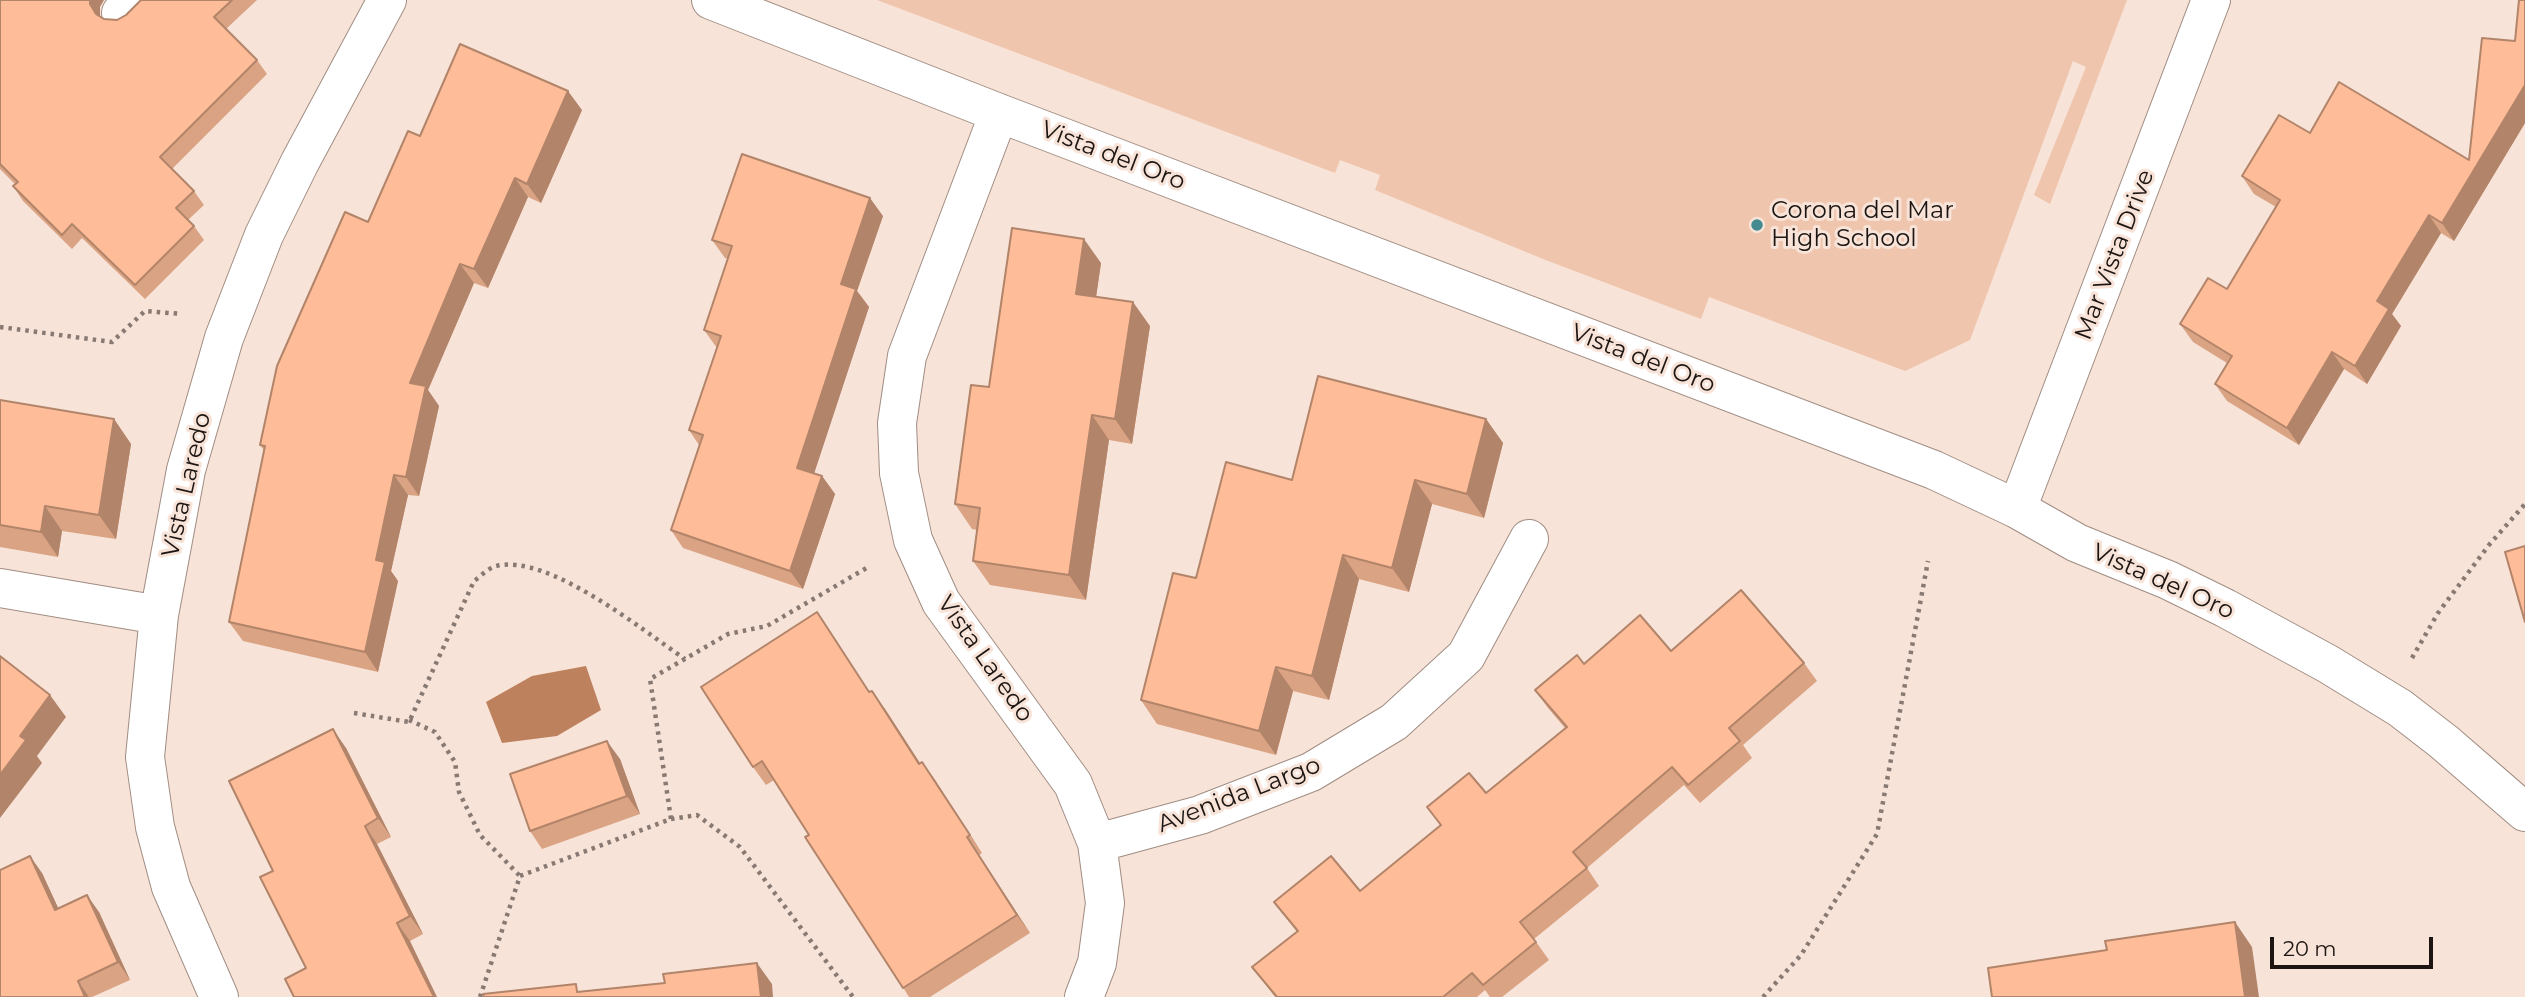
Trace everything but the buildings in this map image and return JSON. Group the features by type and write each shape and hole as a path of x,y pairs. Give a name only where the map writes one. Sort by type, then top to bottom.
{"street":[{"name":"Vista Laredo","path":"219,997 171,887 155,827 145,757 159,615 186,470 224,338 264,235 387,0"},
{"name":"Vista del Oro","path":"711,0 999,113 1934,470 2017,509 2077,543 2168,580 2225,608 2368,688 2444,742 2525,812"},
{"name":"Mar Vista Drive","path":"2017,509 2211,0"},
{"name":"Vista Laredo","path":"999,113 907,356 897,423 899,474 913,540 942,602 1073,784 1097,843 1105,903 1097,963 1084,997"},
{"name":"Avenida Largo","path":"1097,843 1200,815 1311,772 1394,722 1466,656 1529,539"},
{"path":"0,588 159,615"}],"path":[{"path":"0,327 112,342 145,311 184,314"},
{"path":"2421,642 2438,613 2489,545 2525,504"},
{"path":"1763,997 1801,955 1877,834 1928,561"},
{"path":"409,720 474,582 494,566 527,565 567,580 684,659"},
{"path":"671,819 650,679 728,634 767,626 870,566"},
{"path":"354,713 409,720 435,732 455,762 459,792 480,835 520,876"},
{"path":"520,876 671,819 697,815 740,847 853,997"},
{"path":"480,997 520,876"}],"shaded area":[{"name":"Corona del Mar High School","path":"877,0 2127,0 2050,204 2034,195 2086,67 2073,61 1970,340 1905,371 1709,297 1701,319 1543,259 1375,190 1380,175 1340,160 1335,173"},
{"path":"586,666 601,710 557,736 502,743 486,702 532,676"}],"place":[{"name":"Corona del Mar High School","path":"1757,225"}]}
